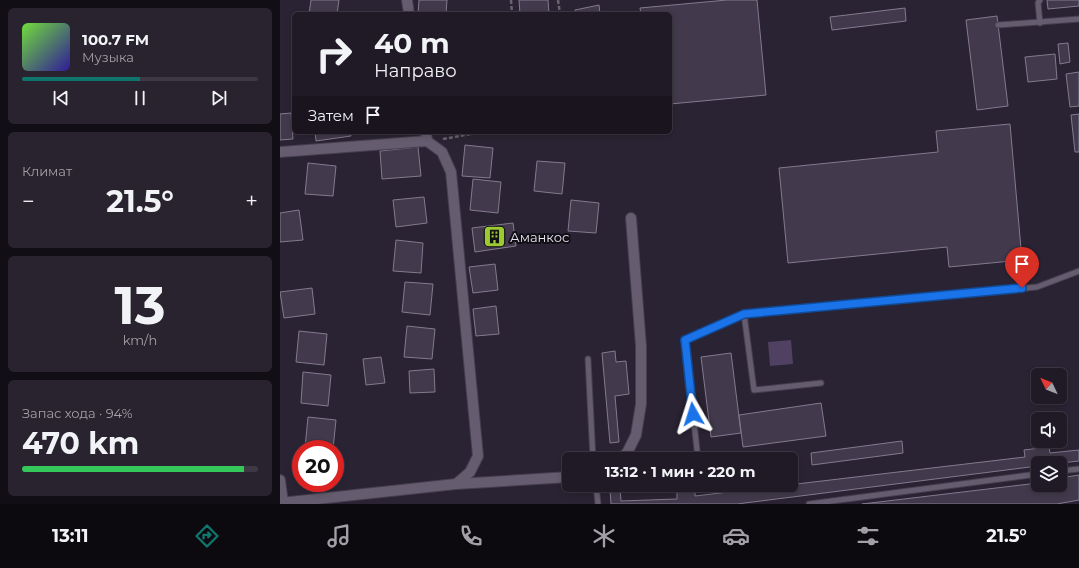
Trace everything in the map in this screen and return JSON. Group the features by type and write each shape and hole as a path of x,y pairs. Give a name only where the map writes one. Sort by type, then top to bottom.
{"street":[{"path":"408,0 409,12"},
{"path":"280,152 426,136 442,152 451,172 478,456 470,472 456,484"},
{"path":"627,452 636,434 641,404 641,346 631,218"},
{"path":"280,480 281,503 456,484 562,477"}],"lane":[{"path":"1040,0 1038,3 1040,23"},
{"path":"998,25 1079,19"},
{"path":"697,452 685,340 744,314 1038,287 1079,271"},
{"path":"744,314 754,390 821,383"},
{"path":"588,359 594,452"},
{"path":"1067,470 1079,469"},
{"path":"809,504 1031,475"},
{"path":"597,492 598,504"}],"path":[{"path":"511,0 512,12"},
{"path":"558,0 560,12"},
{"path":"426,136 454,134"}],"shaded area":[{"path":"791,340 793,364 770,366 768,342"}],"building":[{"path":"311,0 339,0 337,12 309,12"},
{"path":"419,0 447,0 446,12 418,12"},
{"path":"519,0 548,0 549,12 520,12"},
{"path":"727,0 757,0 766,95 672,104 672,12 641,12 640,8"},
{"path":"1047,0 1079,0 1079,6 1048,9"},
{"path":"599,5 600,12 576,12 575,10"},
{"path":"905,8 906,21 832,30 830,17"},
{"path":"997,16 1008,106 977,110 966,20"},
{"path":"1068,43 1070,62 1060,64 1058,44"},
{"path":"1055,54 1057,79 1028,82 1025,57"},
{"path":"1079,72 1079,106 1070,107 1066,74"},
{"path":"291,113 293,139 280,140 280,114"},
{"path":"1079,114 1079,152 1075,152 1071,115"},
{"path":"1010,124 1022,260 949,267 947,247 788,263 779,168 938,152 936,131"},
{"path":"315,134 350,134 351,136 316,141"},
{"path":"465,145 493,148 490,178 462,176"},
{"path":"418,147 421,176 382,179 380,151"},
{"path":"537,161 565,163 562,194 534,191"},
{"path":"308,163 336,166 333,196 305,194"},
{"path":"473,179 501,182 498,213 470,210"},
{"path":"424,197 427,223 396,227 393,200"},
{"path":"571,200 599,203 596,233 568,231"},
{"path":"299,210 303,240 280,242 280,213"},
{"name":"Аманкос","path":"513,223 516,246 475,252 472,228"},
{"path":"396,240 423,243 421,273 393,271"},
{"path":"495,264 498,290 473,293 469,267"},
{"path":"405,282 433,284 430,315 402,312"},
{"path":"312,288 315,314 284,318 280,292"},
{"path":"496,306 499,334 476,336 473,309"},
{"path":"407,326 435,329 432,359 404,357"},
{"path":"299,331 327,334 324,365 296,362"},
{"path":"615,351 616,362 626,361 629,394 615,396 619,442 610,443 602,353"},
{"path":"731,353 741,433 711,437 701,357"},
{"path":"381,357 385,383 366,385 363,359"},
{"path":"434,369 435,392 410,393 409,371"},
{"path":"303,372 331,375 328,406 301,403"},
{"path":"821,403 826,436 743,447 739,415"},
{"path":"308,417 336,420 334,440 306,440"},
{"path":"902,441 903,453 812,465 811,453"},
{"path":"1049,448 1050,453 1079,450 1079,461 1067,462 1067,456 1031,456 1031,467 737,504 611,504 610,492 620,492 621,501 677,499 677,492 695,492 695,496 729,492 798,492 798,484 1025,457 1024,450"},
{"path":"1079,475 1079,500 1057,504 862,504 1031,484 1031,492 1067,492 1067,477"}],"place":[{"name":"Аманкос","path":"494,237"}],"route":[{"path":"693,414 685,340 744,314 1022,288"}]}
